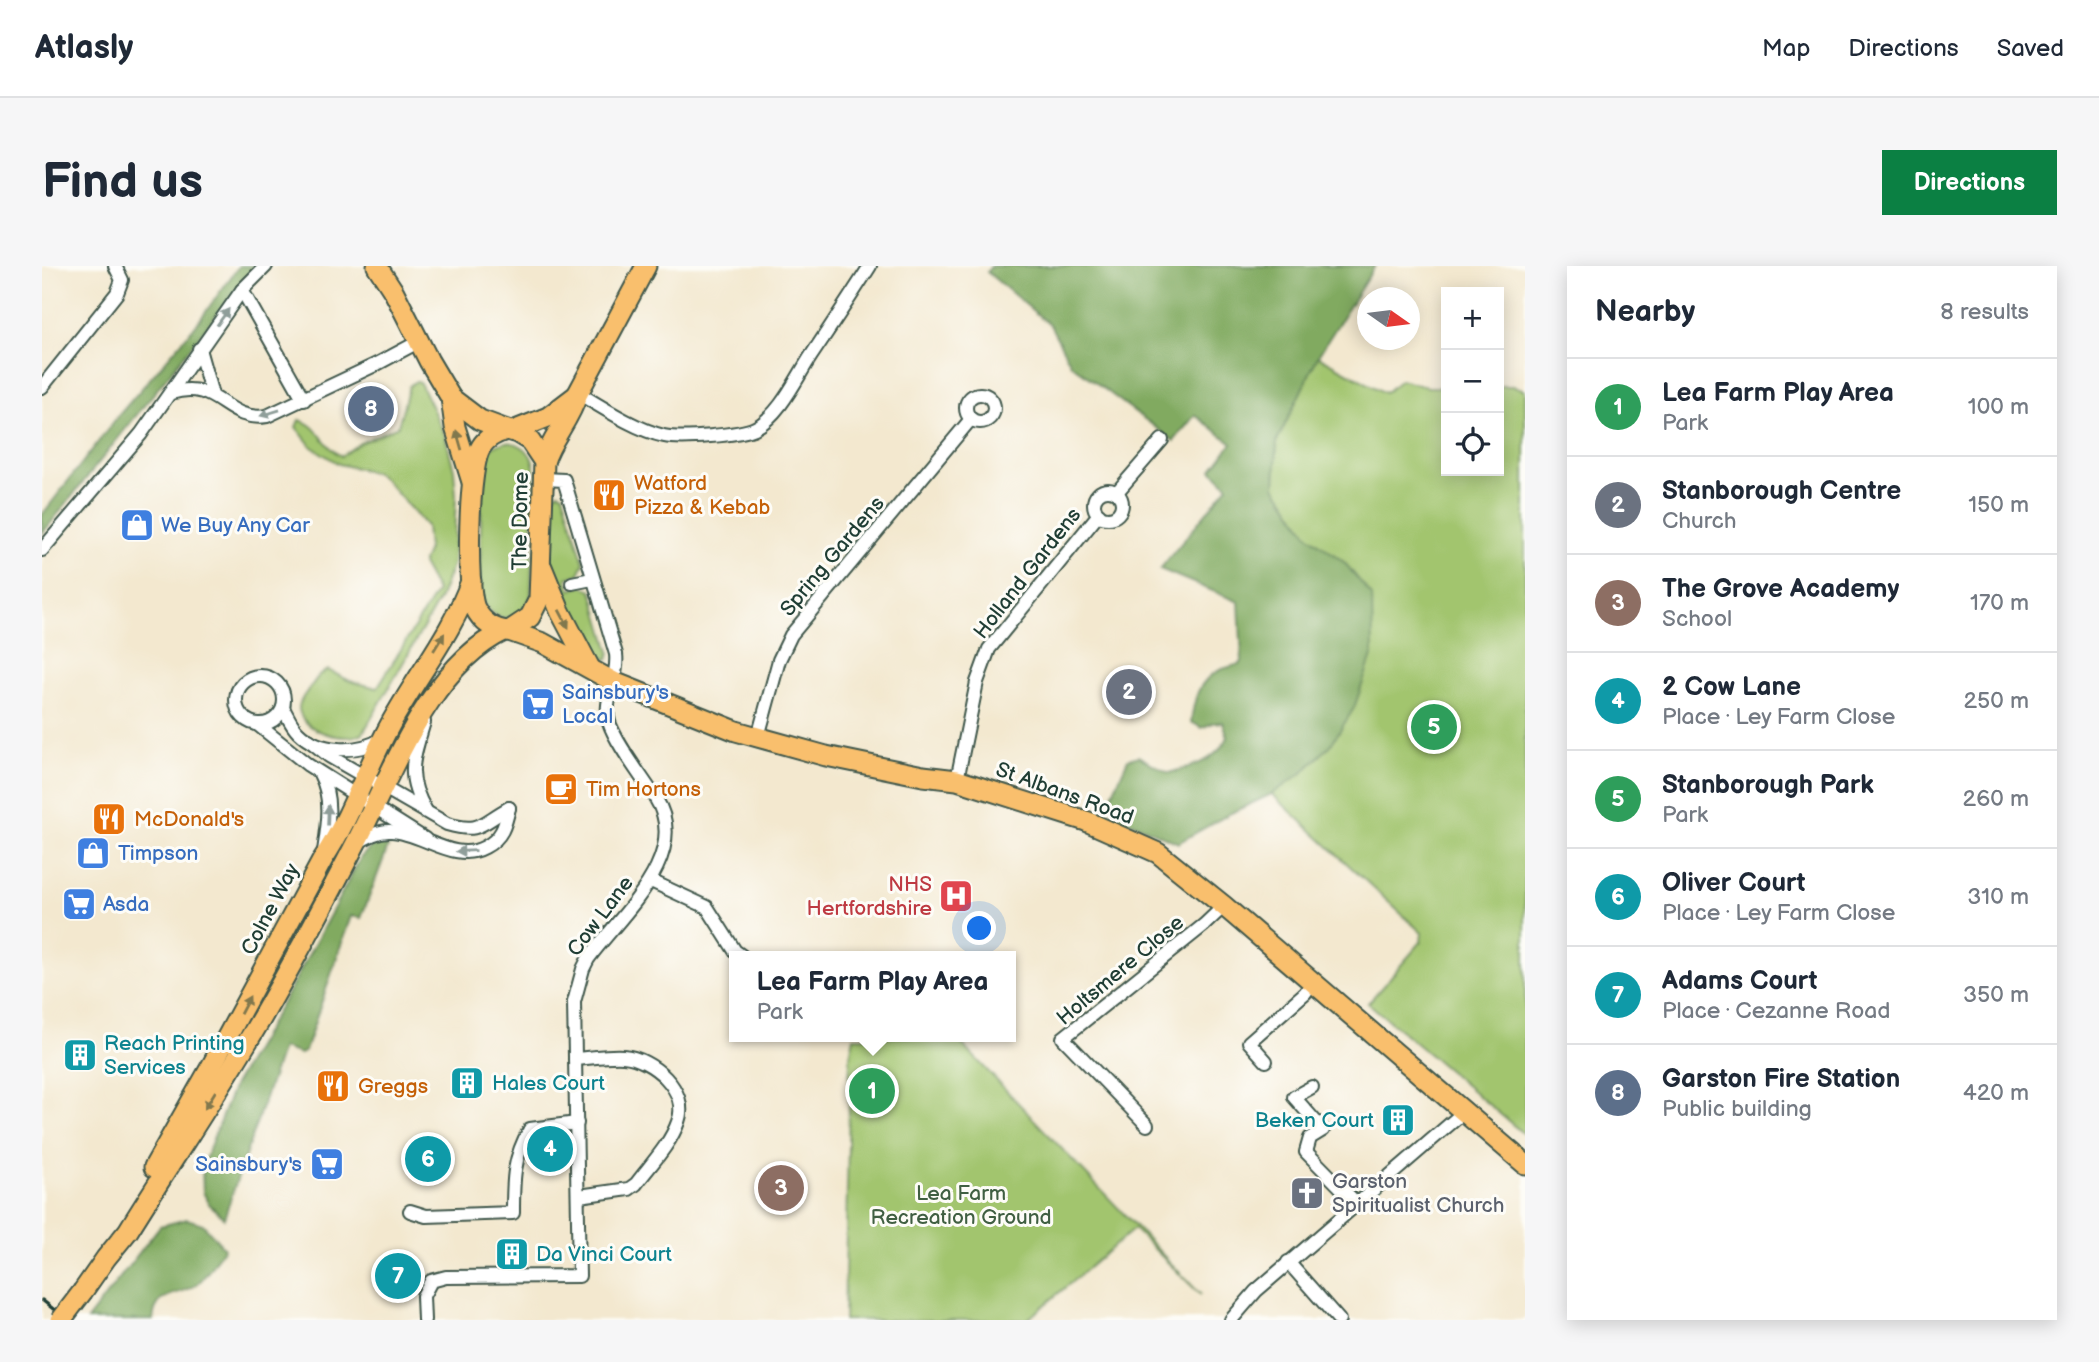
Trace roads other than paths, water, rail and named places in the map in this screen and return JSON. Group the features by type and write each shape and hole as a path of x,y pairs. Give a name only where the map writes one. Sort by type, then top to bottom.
{"main road":[{"path":"377,266 394,292 451,398 455,427 472,482"},
{"path":"544,470 550,449 573,410 577,394 646,266"},
{"path":"506,631 482,620 474,603 471,581 472,482 481,446 491,436 548,417 577,394"},
{"path":"451,398 480,420 510,430"},
{"name":"The Dome","path":"506,631 523,624 534,612 539,599 544,470 530,441 510,430"},
{"path":"542,567 560,611 590,668"},
{"name":"Colne Way","path":"61,1320 128,1231 240,1054 294,959 355,844 365,802 366,778 382,739 460,607 471,581"},
{"name":"St Albans Road","path":"506,631 543,643 614,682 703,719 827,756 957,780 1086,821 1140,844 1171,861 1525,1164"},
{"name":"Colne Way","path":"106,1258 120,1225 212,1065 323,859 365,802 383,788 430,701 461,659 491,637 506,631"}],"street":[{"path":"42,387 117,293 122,280 115,266"},
{"path":"42,550 141,434 242,290 266,266"},
{"path":"577,394 641,428 666,437 690,438 755,428 765,421 783,400 870,266"},
{"path":"242,290 304,400"},
{"path":"171,393 187,389 212,395 236,412 251,417 267,416 419,341"},
{"path":"199,349 212,395"},
{"name":"Spring Gardens","path":"758,737 779,660 792,635 971,419"},
{"name":"Holland Gardens","path":"1117,492 1162,440"},
{"path":"544,470 564,480 615,654 617,668 614,682"},
{"name":"Holland Gardens","path":"1107,490 1117,492 1122,503 1118,514 1110,518 1099,514 1094,504 1098,495 1107,490"},
{"name":"Holland Gardens","path":"957,780 977,682 989,649 1099,514"},
{"path":"572,583 592,579"},
{"path":"257,724 264,724 276,718 283,708 284,696 277,682 263,676 250,678 237,692 236,704 246,719 257,724 319,772 365,802 425,839 453,851 472,852 482,849 498,838 505,828 509,808 474,829 447,824 329,756 297,731 283,708"},
{"name":"Cow Lane","path":"424,1320 423,1296 431,1281 446,1277 579,1276 574,1002 583,969 596,948 651,881 664,846 667,826 666,817 611,726 607,707 614,682"},
{"path":"427,813 416,793 412,762 430,701"},
{"path":"309,740 347,750 365,748 382,739"},
{"path":"319,772 325,782 328,807 323,859"},
{"path":"355,844 387,831 425,839"},
{"path":"651,881 707,906 735,951"},
{"name":"Holtsmere Close","path":"1147,1125 1063,1038 1224,906"},
{"path":"1266,1061 1249,1042 1305,993 1313,982"},
{"path":"575,1059 622,1056 644,1063 665,1077 673,1087 681,1110 675,1130 636,1184 629,1189 579,1196"},
{"path":"1312,1087 1294,1097 1323,1130 1310,1138 1306,1152 1357,1204"},
{"path":"1231,1320 1256,1291 1288,1262 1465,1111"},
{"path":"410,1212 426,1216 513,1213 513,1175 519,1147 530,1129 577,1123"},
{"path":"1288,1262 1339,1320"}],"railway":[{"path":"42,1300 67,1320"}],"place":[{"name":"Garston Fire Station","path":"371,409"},
{"name":"Watford Pizza & Kebab","path":"609,495"},
{"name":"We Buy Any Car","path":"137,525"},
{"name":"Stanborough Centre","path":"1129,692"},
{"name":"Sainsbury's Local","path":"538,704"},
{"name":"Stanborough Park","path":"1434,727"},
{"name":"Tim Hortons","path":"561,789"},
{"name":"McDonald's","path":"109,819"},
{"name":"Timpson","path":"93,853"},
{"name":"NHS Hertfordshire","path":"956,896"},
{"name":"Asda","path":"79,904"},
{"name":"Reach Printing Services","path":"80,1055"},
{"name":"Hales Court","path":"467,1083"},
{"name":"Greggs","path":"333,1086"},
{"name":"Lea Farm Play Area","path":"872,1091"},
{"name":"Beken Court","path":"1398,1120"},
{"name":"2 Cow Lane","path":"550,1149"},
{"name":"Oliver Court","path":"428,1159"},
{"name":"Sainsbury's","path":"327,1164"},
{"name":"The Grove Academy","path":"781,1188"},
{"name":"Garston Spiritualist Church","path":"1307,1193"},
{"name":"Da Vinci Court","path":"512,1254"},
{"name":"Adams Court","path":"398,1276"}],"park label":[{"name":"Lea Farm Recreation Ground","path":"961,1205"}]}
